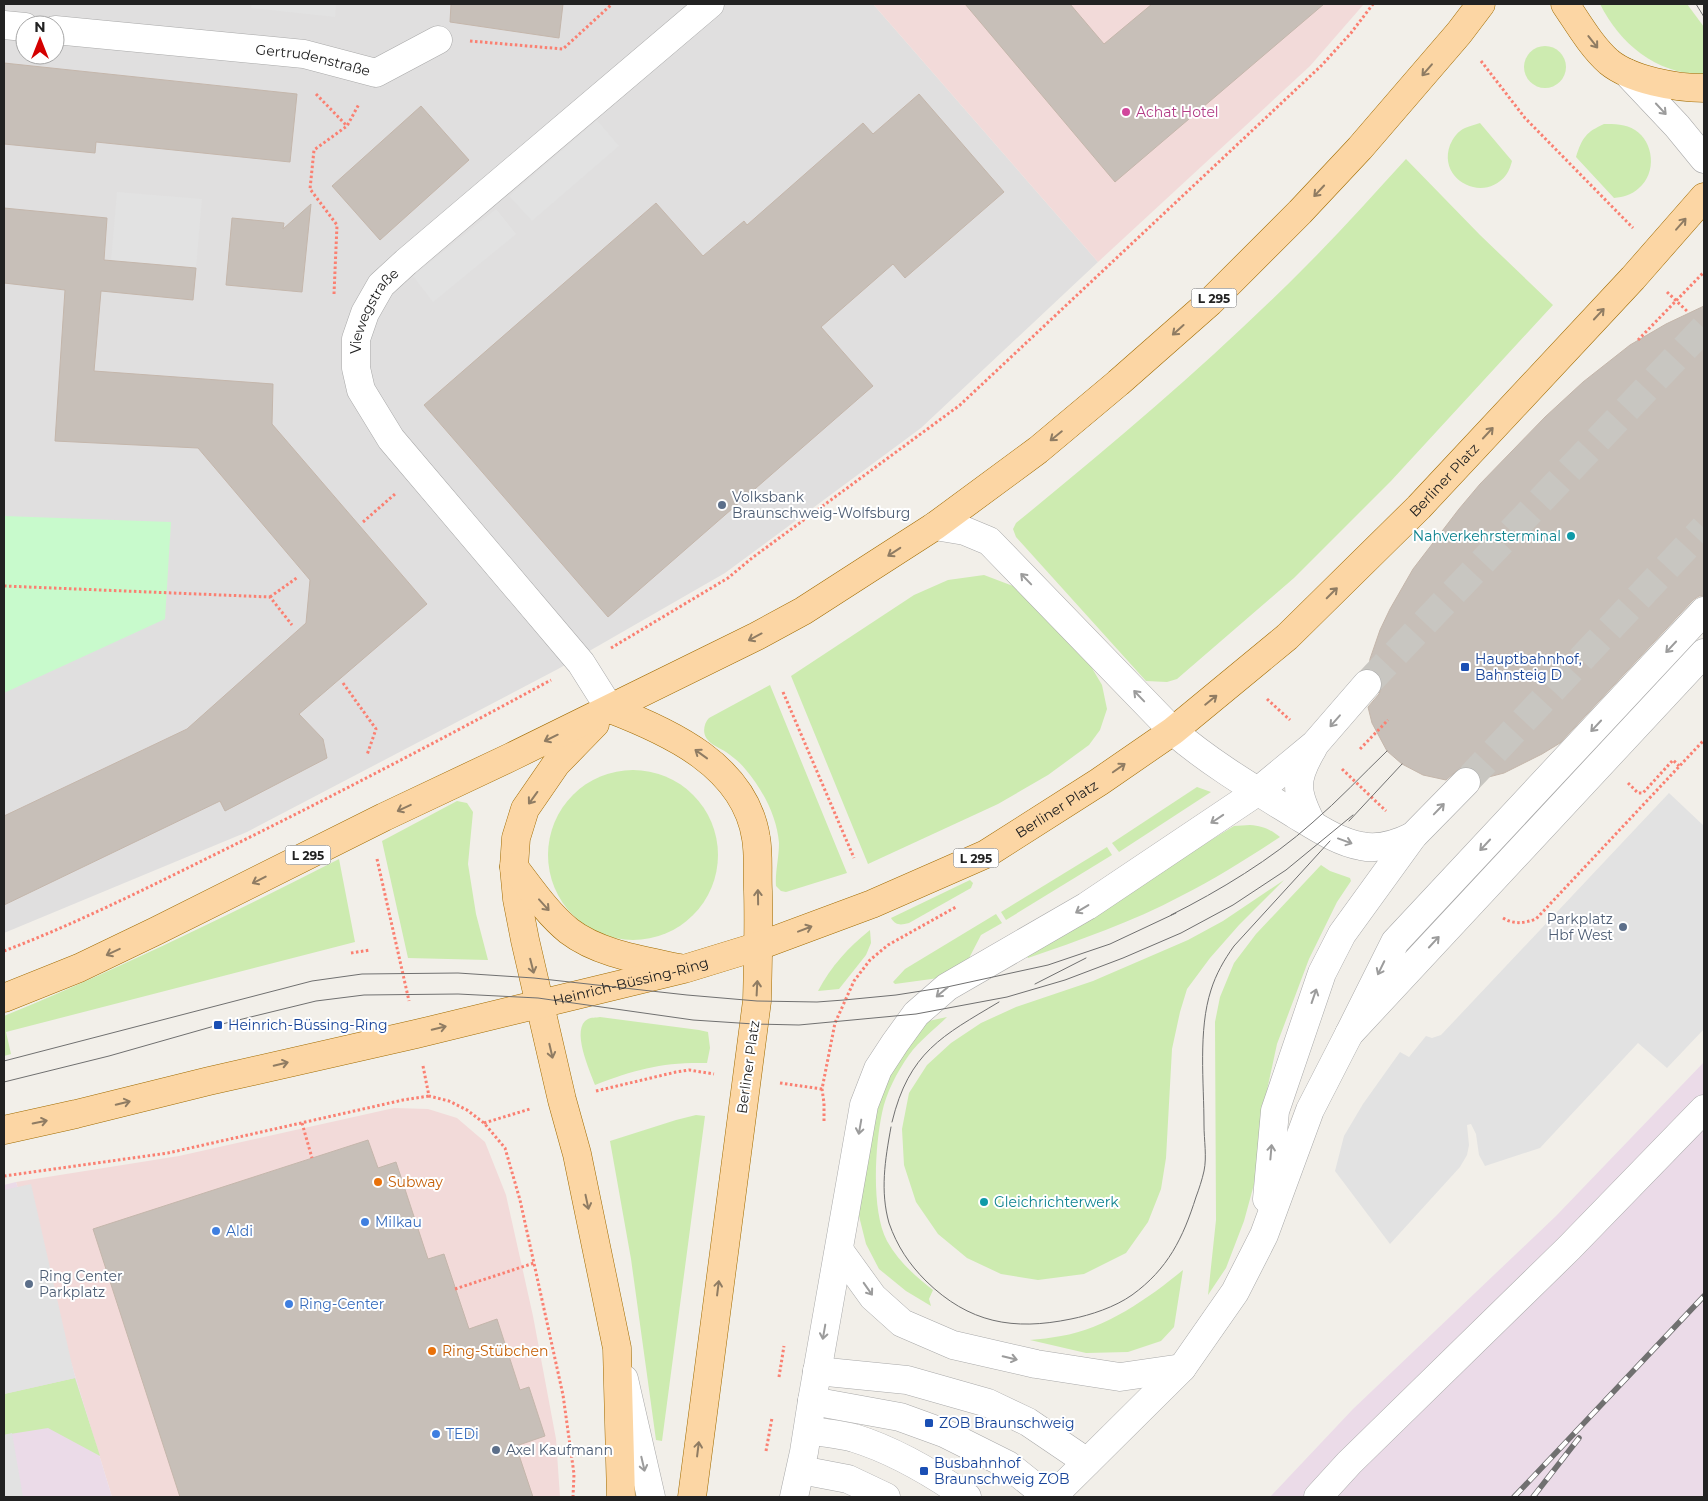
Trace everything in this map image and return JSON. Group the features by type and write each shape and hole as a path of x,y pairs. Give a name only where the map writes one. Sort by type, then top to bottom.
{"main road":[{"name":"L 295","path":"4,998 79,968 148,935 370,824 757,636 802,611 935,526 1079,418 1210,302 1294,218 1360,148 1459,33 1481,4"},
{"path":"1565,4 1594,45 1609,62 1628,73 1664,84 1704,88"},
{"name":"Berliner Platz","path":"692,1497 754,1024 759,946 872,904 986,854 1099,782 1173,731 1288,637 1405,520 1658,250 1704,197"},
{"path":"622,1497 618,1348 576,1154 517,899 514,867 516,838 524,809 556,764 610,709 670,734 702,754 738,792 751,818 756,838 759,946"},
{"path":"514,867 542,905 570,931 595,946 684,969"},
{"name":"Heinrich-Büssing-Ring","path":"4,1130 614,987 684,969 759,946"}],"street":[{"name":"Viewegstraße","path":"610,709 581,663 391,440 361,390 356,368 356,338 365,313 381,286 406,262 710,4"},
{"name":"Gertrudenstraße","path":"65,31 304,54 376,73 438,40"},
{"path":"1628,73 1677,126 1704,159"},
{"path":"935,526 965,531 989,541 1173,731 1257,792 1330,835 1361,846 1379,847 1401,842 1413,836"},
{"path":"812,1401 900,1417 944,1434 1008,1464 1050,1497 1182,1368 1236,1292 1264,1235 1310,1110 1395,942 1704,612"},
{"path":"1349,1034 1704,653"},
{"path":"794,1497 808,1430 864,1105 878,1069 895,1043 916,1014 947,987 1087,906 1257,792 1315,744 1367,684"},
{"path":"1312,824 1301,803 1298,786 1302,766 1315,744"},
{"path":"1264,1235 1275,1111 1322,973 1342,934 1413,836 1466,782"},
{"path":"1318,1497 1349,1463 1569,1248 1704,1108"},
{"path":"840,1250 873,1297 902,1323 954,1345 1036,1364 1120,1376 1182,1368"},
{"path":"618,1348 651,1497"},
{"path":"817,1371 907,1380 988,1403 1028,1422 1086,1462"},
{"path":"808,1430 853,1438 884,1449 952,1486 967,1497"},
{"path":"800,1470 848,1479 886,1497"}],"path":[{"path":"438,40 487,42 563,49 612,4"},
{"path":"610,648 728,578 752,558 960,404 1322,65 1351,33 1373,4"},
{"path":"1483,65 1525,118 1629,224"},
{"path":"356,338 334,311 337,225 310,189 314,150 347,126 376,73"},
{"path":"309,92 316,94 347,126"},
{"path":"1638,340 1677,302 1704,272"},
{"path":"1662,287 1688,312"},
{"path":"363,522 420,473"},
{"path":"4,586 270,597 298,577"},
{"path":"270,597 292,625"},
{"path":"4,951 38,938 192,866 353,785 553,679"},
{"path":"343,683 376,729 367,755"},
{"path":"783,692 854,858"},
{"path":"1266,698 1413,836"},
{"path":"1360,750 1388,720"},
{"path":"1477,895 1500,916 1511,923 1523,924 1536,919 1704,740"},
{"path":"1626,780 1638,793 1642,793 1673,760 1680,766"},
{"path":"370,824 429,1096"},
{"path":"824,1118 822,1088 835,1022 854,981 870,960 888,945 962,904"},
{"path":"351,953 370,950"},
{"path":"597,1091 676,1072 689,1070 708,1073"},
{"path":"790,1085 822,1088"},
{"path":"4,1176 168,1153 403,1100 429,1096 466,1110 484,1124 505,1148 520,1200 564,1395 574,1474 572,1497"},
{"path":"484,1124 527,1110"},
{"path":"302,1123 312,1158"},
{"path":"455,1288 534,1263"}],"shaded area":[{"path":"4,4 873,4 1098,262 921,428 725,573 558,669 247,832 4,933"},
{"path":"252,4 336,4 335,17 251,8"},
{"path":"873,4 1364,4 1310,66 1098,262"},
{"path":"597,120 619,146 532,221 509,196"},
{"path":"117,192 202,199 196,268 146,263 109,284"},
{"path":"496,209 516,234 433,302 413,276"},
{"name":"Parkplatz Hbf West","path":"1669,793 1704,826 1704,1029 1667,1068 1638,1043 1540,1148 1485,1166 1479,1155 1476,1134 1471,1124 1467,1125 1469,1145 1467,1155 1460,1167 1390,1244 1335,1171 1344,1136 1363,1104 1400,1052 1409,1057 1426,1036 1432,1038 1441,1035"},
{"path":"1704,1062 1704,1497 1270,1497 1353,1409 1556,1216"},
{"name":"Ring-Center","path":"394,1108 428,1109 457,1118 485,1142 506,1195 533,1316 556,1439 560,1497 112,1497 16,1182 179,1156"},
{"path":"16,1182 112,1497 4,1497 4,1185"},
{"name":"Ring Center Parkplatz","path":"31,1184 75,1378 4,1394 4,1190"},
{"path":"12,1433 23,1497 4,1497 4,1435"}],"green space":[{"path":"1600,4 1687,4 1704,27 1704,74 1687,73 1671,69 1656,63 1642,54 1618,32"},
{"path":"1545,46 1560,52 1566,67 1560,82 1545,88 1530,82 1524,67 1530,52"},
{"path":"1480,123 1512,161 1506,175 1497,183 1486,187 1475,187 1465,184 1456,178 1450,169 1448,158 1450,145 1454,137 1465,128"},
{"path":"1604,124 1624,125 1635,130 1646,142 1649,150 1651,166 1645,182 1630,194 1624,196 1614,198 1576,157 1580,145 1586,136"},
{"path":"1406,159 1480,235 1553,305 1391,481 1294,578 1177,679 1167,682 1146,681 1016,537 1013,529 1016,523 1129,430 1238,332 1321,251"},
{"path":"4,516 171,522 165,619 4,693"},
{"path":"984,575 1013,586 1035,603 1089,663 1102,685 1107,709 1100,730 1089,745 1048,775 998,804 868,864 791,676 914,595 948,580"},
{"path":"770,685 847,873 786,892 781,891 776,886 779,843 778,833 768,804 744,767 726,752 713,745 705,737 704,731 709,718"},
{"path":"641,770 666,776 687,789 699,801 715,830 718,855 717,872 712,888 699,909 687,921 658,937 625,940 600,934 579,921 567,909 551,880 548,847 554,822 567,801 579,789 608,773"},
{"path":"1197,787 1211,792 1119,852 1112,843"},
{"path":"457,801 467,803 473,812 468,864 476,914 488,960 408,958 382,841"},
{"path":"1250,825 1266,828 1280,837 1206,883 1144,914 1028,958 1025,954 1234,826"},
{"path":"1107,847 1112,855 1006,920 1001,912"},
{"path":"339,859 355,942 6,1032 11,1054 4,1056 4,1016 89,980 173,941"},
{"path":"1321,865 1330,871 1350,878 1351,881 1337,902 1309,959 1277,1044 1262,1113 1256,1177 1244,1221 1226,1268 1208,1295 1216,1220 1215,1022 1220,997 1234,963 1256,934"},
{"path":"970,880 973,883 971,888 909,923 899,924 891,918"},
{"path":"1284,880 1239,925 1210,958 1187,989 1172,1049 1166,1158 1161,1189 1148,1222 1126,1253 1084,1274 1038,1280 1001,1274 967,1258 938,1234 916,1202 904,1165 902,1129 909,1093 927,1065 951,1043 981,1023 1016,1007 1093,981 1188,940 1223,921"},
{"path":"996,914 1002,923 981,935 966,964 946,977 895,984 893,982 905,969"},
{"path":"870,930 871,943 866,955 839,989 818,991 841,958"},
{"path":"600,1017 708,1032 710,1048 707,1063 663,1065 595,1085 583,1050 581,1031 583,1024 588,1019"},
{"path":"947,1017 913,1050 892,1083 882,1113 876,1160 878,1213 882,1228 891,1248 902,1262 913,1274 933,1290 929,1299 931,1306 906,1291 879,1269 866,1244 859,1216 863,1166 875,1109 888,1074 924,1022"},
{"path":"696,1115 705,1116 662,1441 656,1440 631,1259 610,1141"},
{"path":"1183,1270 1174,1327 1161,1341 1128,1352 1086,1353 1030,1340 1057,1337 1094,1327 1126,1311"},
{"path":"75,1378 100,1456 48,1428 4,1435 4,1394"}],"building":[{"path":"451,4 563,4 559,38 450,22"},
{"name":"Achat Hotel","path":"965,4 1070,4 1104,44 1152,4 1324,4 1115,182"},
{"path":"4,63 297,94 290,162 96,142 95,153 4,144"},
{"path":"919,94 1004,192 905,278 893,264 821,327 873,386 608,617 424,405 656,203 703,256 744,221 747,225 863,123 873,134"},
{"path":"421,106 469,160 380,240 332,186"},
{"path":"311,204 302,292 226,285 232,218 284,223 283,229"},
{"path":"4,208 107,218 104,260 196,268 193,300 101,291 94,371 273,384 272,424 427,604 299,714 323,739 327,758 225,811 220,801 4,905 4,816 187,729 306,623 310,580 198,448 55,441 65,290 4,283"},
{"name":"Nahverkehrsterminal","path":"1704,306 1704,596 1699,596 1693,600 1560,743 1542,754 1504,773 1481,779 1477,771 1469,767 1461,767 1446,780 1423,775 1402,764 1387,751 1372,723 1368,707 1379,694 1382,678 1378,673 1369,669 1370,659 1380,630 1413,569 1480,484 1545,417 1583,382 1630,345 1666,324"},
{"name":"Ring-Center","path":"368,1140 378,1168 396,1162 428,1259 444,1254 469,1329 497,1319 520,1390 529,1387 545,1436 516,1446 533,1497 180,1497 93,1229"}],"tunnel":[{"path":"1367,684 1704,328"},
{"path":"1466,782 1704,528"}],"tram line":[{"path":"1696,4 1704,17"},
{"path":"1171,915 1208,896 1280,849 1322,814 1387,751"},
{"path":"1349,821 1402,764"},
{"path":"4,1082 316,1001 364,995 458,994 538,998 693,1020 799,1025 916,1014 1007,997 1065,980 1181,933 1233,905 1286,870 1353,815"},
{"path":"891,1127 885,1163 884,1187 889,1223 900,1247 914,1268 942,1295 975,1315 1011,1323 1030,1324 1050,1323 1087,1315 1111,1307 1132,1295 1145,1285 1173,1252 1186,1226 1202,1178 1205,1166 1204,1022 1215,978 1234,946 1330,841"},
{"path":"4,1061 312,981 362,974 458,973 534,978 757,1001 817,1002 896,995 947,987 1048,965 1110,944 1176,913"},
{"path":"1035,984 1086,958"},
{"path":"892,1122 899,1098 908,1078 930,1048 961,1025 999,1002"}],"railway":[{"path":"1514,1497 1704,1296"},
{"path":"1533,1497 1579,1438"}],"place":[{"name":"Achat Hotel","path":"1126,112"},
{"name":"Volksbank Braunschweig-Wolfsburg","path":"722,505"},
{"name":"Nahverkehrsterminal","path":"1571,536"},
{"name":"Hauptbahnhof, Bahnsteig D","path":"1465,667"},
{"name":"Parkplatz Hbf West","path":"1623,927"},
{"name":"Heinrich-Büssing-Ring","path":"218,1025"},
{"name":"Subway","path":"378,1182"},
{"name":"Gleichrichterwerk","path":"984,1202"},
{"name":"Milkau","path":"365,1222"},
{"name":"Aldi","path":"216,1231"},
{"name":"Ring Center Parkplatz","path":"29,1284"},
{"name":"Ring-Center","path":"289,1304"},
{"name":"Ring-Stübchen","path":"432,1351"},
{"name":"ZOB Braunschweig","path":"929,1423"},
{"name":"TEDi","path":"436,1434"},
{"name":"Axel Kaufmann","path":"496,1450"},
{"name":"Busbahnhof Braunschweig ZOB","path":"924,1471"}]}
